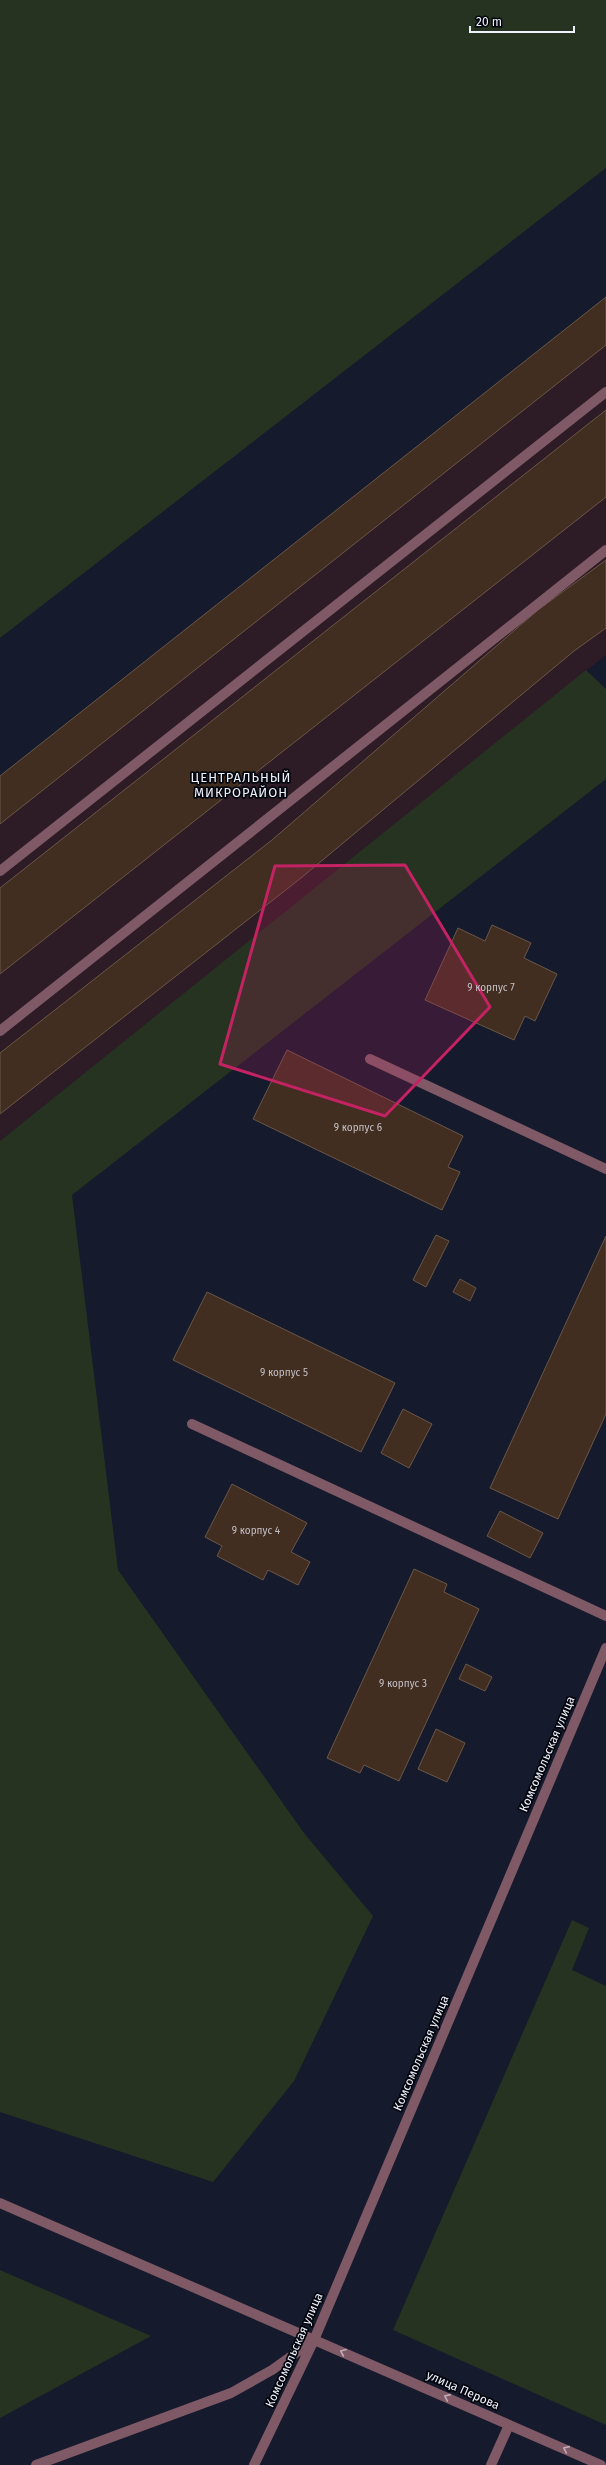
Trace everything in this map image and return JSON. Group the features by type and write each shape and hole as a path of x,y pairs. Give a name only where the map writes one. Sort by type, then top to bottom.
{"street":[{"path":"0,871 606,392"},
{"path":"0,1031 606,550"},
{"path":"370,1059 606,1169"},
{"path":"192,1424 606,1616"},
{"name":"Комсомольская улица","path":"254,2465 314,2340 606,1648"},
{"name":"улица Перова","path":"0,2203 602,2465"},
{"path":"36,2465 231,2392 272,2370 314,2340"},
{"path":"491,2465 509,2425"}],"highlighted area":[{"path":"405,865 490,1007 385,1116 220,1064 275,866"}],"shaded area":[{"path":"606,315 606,655 0,1141 0,797"}],"green space":[{"path":"0,0 606,0 606,168 0,638"},
{"path":"586,670 606,689 606,779 72,1195 118,1570 304,1833 373,1916 294,2081 213,2182 0,2112 0,1141"},
{"path":"572,1920 589,1928 572,1970 606,1986 606,2425 393,2330"},
{"path":"0,2270 151,2336 0,2418"}],"building":[{"path":"606,297 606,345 0,824 0,776"},
{"path":"606,410 606,497 0,974 0,888"},
{"path":"606,560 606,628 574,651 301,878 0,1114 0,1053 272,840 538,610"},
{"path":"492,925 531,943 524,958 557,974 535,1021 525,1016 514,1040 425,1000 458,928 485,941"},
{"path":"287,1050 463,1136 448,1167 460,1172 442,1210 253,1119"},
{"path":"436,1235 449,1241 426,1287 413,1280"},
{"path":"606,1236 606,1414 558,1519 490,1488"},
{"path":"460,1279 476,1288 470,1301 453,1292"},
{"path":"207,1292 395,1383 361,1452 173,1360"},
{"path":"403,1409 432,1424 409,1468 381,1453"},
{"path":"232,1484 307,1523 291,1552 310,1562 298,1585 268,1570 263,1580 217,1556 222,1546 205,1537"},
{"path":"500,1511 543,1533 530,1558 487,1536"},
{"path":"414,1569 447,1584 444,1592 479,1609 399,1781 364,1765 360,1773 327,1758"},
{"path":"466,1664 492,1677 485,1691 459,1679"},
{"path":"436,1729 465,1743 447,1782 418,1769"}],"district":[{"name":"ЦЕНТРАЛЬНЫЙ МИКРОРАЙОН","path":"241,784"}]}
